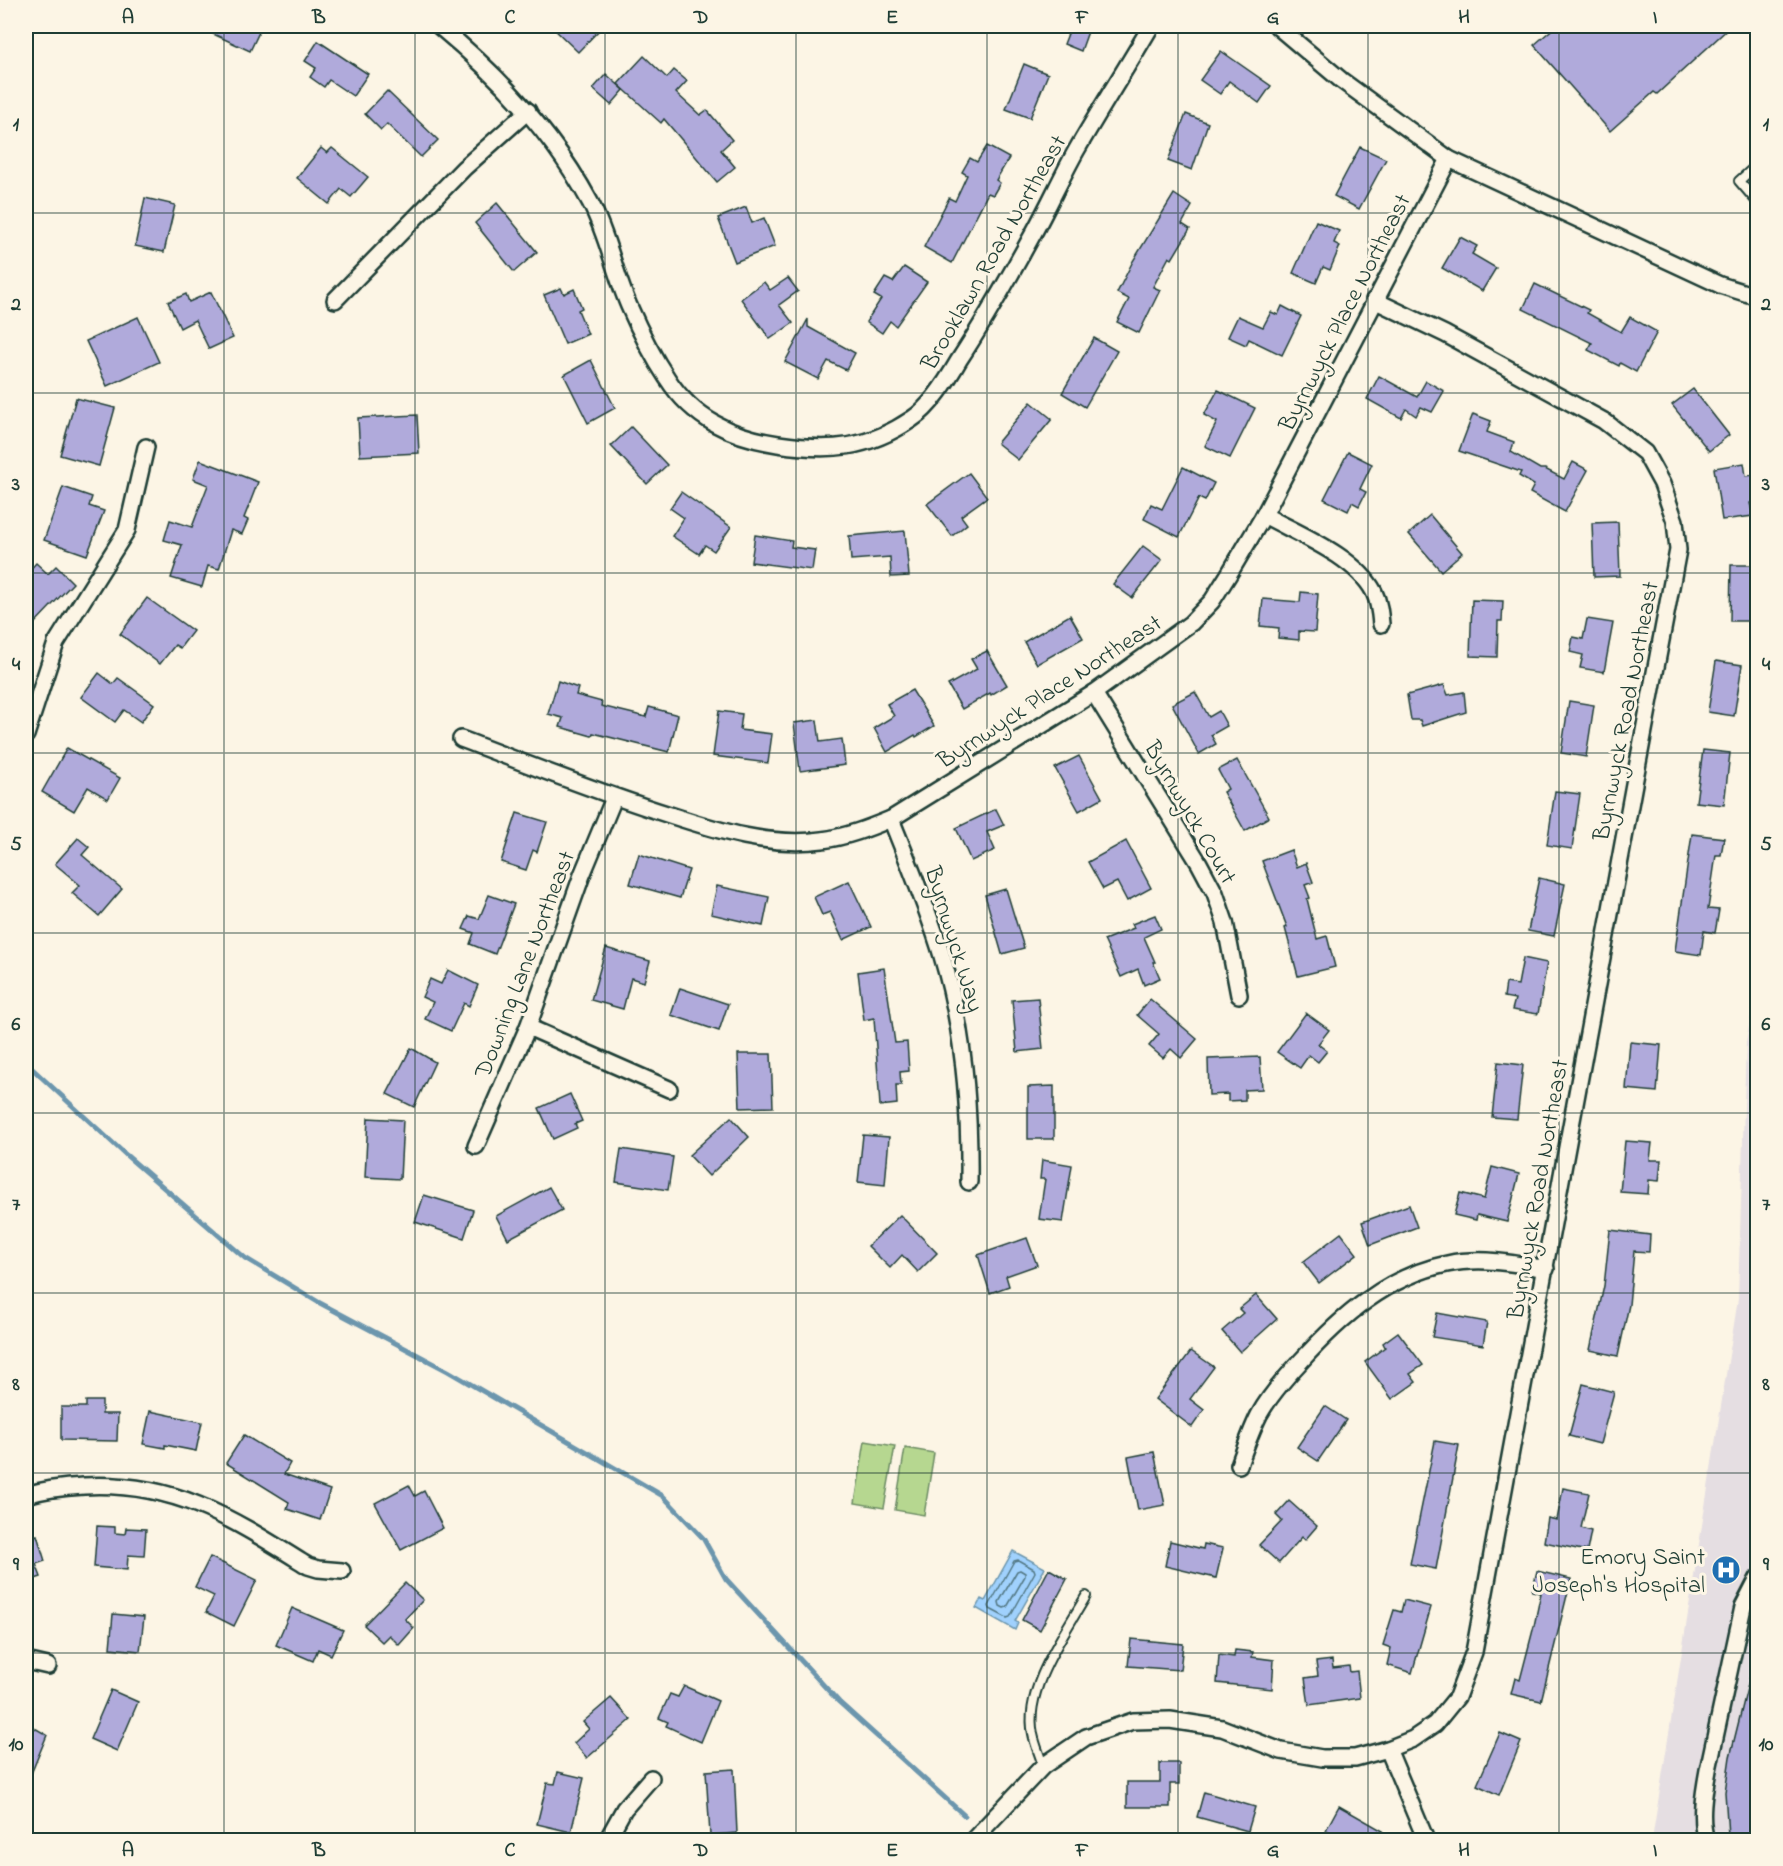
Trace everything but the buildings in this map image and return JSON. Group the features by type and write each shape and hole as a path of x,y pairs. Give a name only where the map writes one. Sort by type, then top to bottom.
{"street":[{"name":"Brooklawn Road Northeast","path":"439,26 470,52 528,111 556,149 590,201 609,245 628,305 668,380 696,411 730,433 800,447 841,448 884,435 915,417 943,385 1034,233 1076,151 1151,26"},
{"path":"1277,26 1341,80 1449,159 1720,285 1758,297"},
{"path":"335,300 464,168 528,111"},
{"name":"Byrnwyck Place Northeast","path":"461,739 614,798 723,832 754,838 789,841 821,840 848,834 891,819 1095,693 1191,623 1212,601 1264,516 1449,159"},
{"name":"Byrnwyck Road Northeast","path":"973,1840 1043,1766 1086,1737 1133,1721 1170,1720 1222,1728 1281,1751 1322,1758 1355,1758 1389,1749 1413,1739 1435,1724 1457,1697 1474,1652 1678,550 1675,521 1662,484 1645,453 1604,421 1444,334 1374,300"},
{"path":"26,735 56,643 127,530 146,447"},
{"path":"1264,516 1329,550 1354,567 1374,593 1380,610 1381,624"},
{"name":"Byrnwyck Court","path":"1095,693 1199,862 1215,894 1225,922 1239,995"},
{"name":"Downing Lane Northeast","path":"476,1146 528,1027 582,875 614,798"},
{"name":"Byrnwyck Way","path":"891,819 927,910 942,958 958,1025 970,1132 969,1182"},
{"path":"528,1027 669,1089"},
{"path":"1239,1465 1260,1413 1284,1379 1323,1336 1363,1302 1393,1283 1447,1264 1478,1261 1513,1263 1546,1269"},
{"path":"26,1495 60,1488 103,1485 143,1488 189,1500 210,1509 237,1522 308,1566 342,1571"},
{"path":"1706,1840 1704,1794 1708,1770 1743,1606 1758,1578"},
{"path":"26,1661 48,1666"},
{"path":"1389,1749 1426,1840"},
{"path":"607,1840 624,1809 651,1778"}],"lane":[{"path":"1758,164 1739,181 1758,203"},
{"path":"1043,1766 1033,1734 1034,1695 1041,1677 1086,1596"}],"shaded area":[{"name":"Emory Saint Joseph's Hospital","path":"1757,981 1757,1840 1652,1840 1738,1299 1746,1043"}],"green space":[{"path":"865,1441 895,1446 884,1508 855,1503"},
{"path":"905,1448 934,1453 924,1515 895,1510"}],"water":[{"path":"1013,1551 1045,1568 1015,1621 1018,1623 1015,1630 976,1608 981,1599 985,1601"}],"waterway":[{"path":"26,1063 126,1155 245,1258 318,1302 448,1371 663,1496 703,1538 726,1579 839,1702 965,1816"}],"place":[{"name":"Emory Saint Joseph's Hospital","path":"1726,1570"}]}
